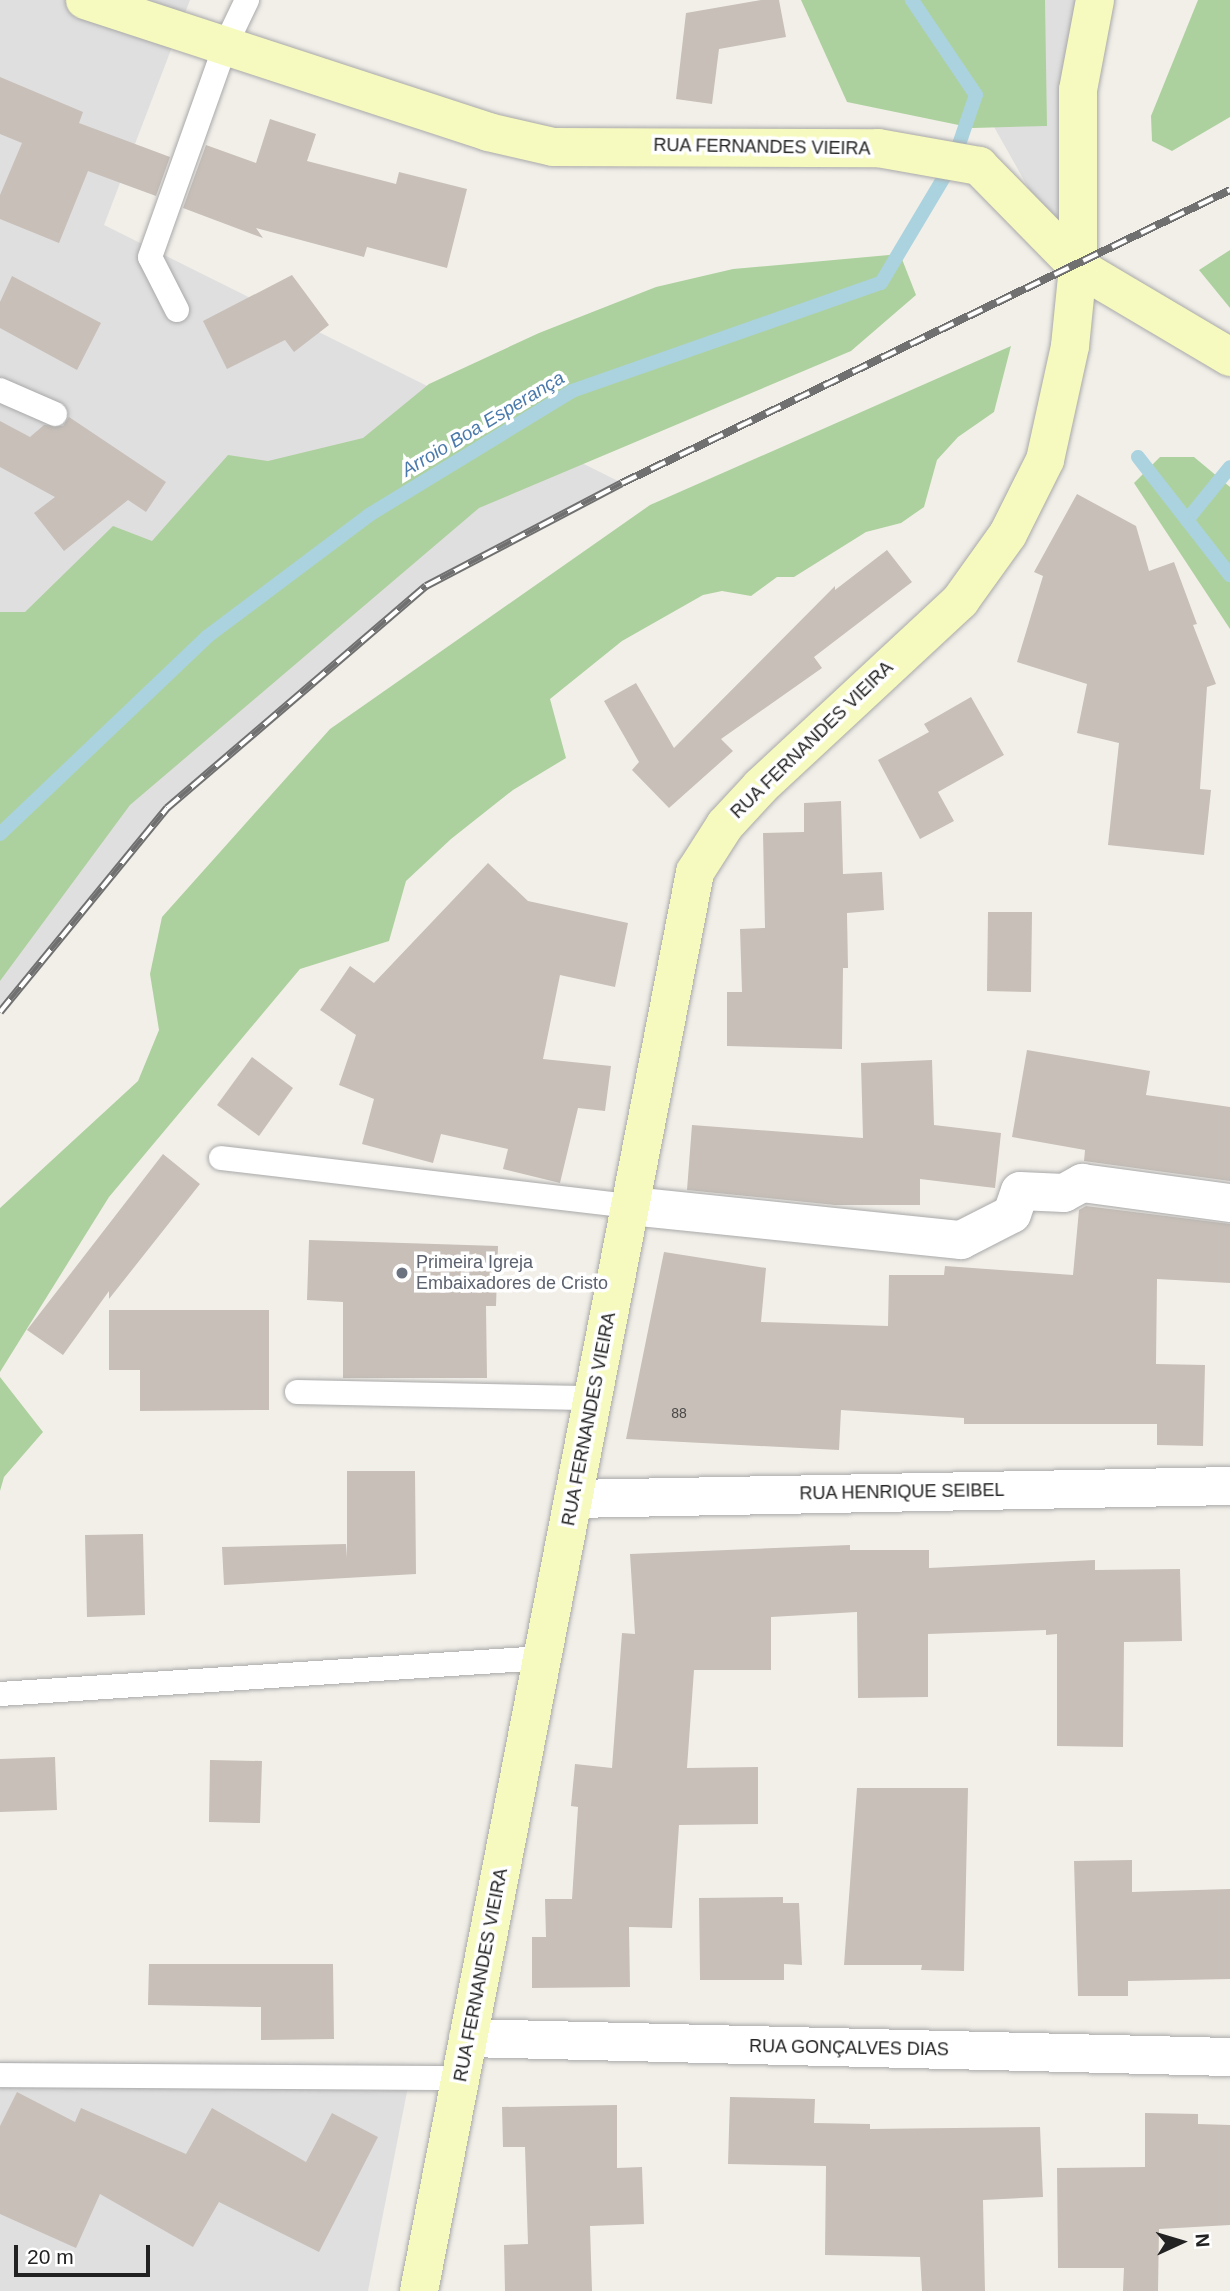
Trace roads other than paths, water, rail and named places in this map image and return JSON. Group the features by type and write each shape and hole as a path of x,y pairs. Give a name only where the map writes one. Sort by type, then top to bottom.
{"street":[{"name":"RUA FERNANDES VIEIRA","path":"85,0 488,132 553,147 878,148 979,166 1078,267 1070,346 1045,460 1008,534 960,601 761,786 725,825 695,872 419,2291"},
{"path":"1094,0 1078,90 1078,267 1230,357"},
{"path":"631,1206 961,1240 1012,1214 1020,1191 1064,1192 1082,1183 1230,1203"},
{"name":"RUA HENRIQUE SEIBEL","path":"573,1499 1230,1486"},
{"name":"RUA GONÇALVES DIAS","path":"468,2038 1230,2057"}],"lane":[{"path":"177,310 150,257 225,46 247,0"},
{"path":"0,390 55,414"},
{"path":"221,1158 631,1206"},
{"path":"297,1392 594,1398"},
{"path":"0,1694 542,1658"},
{"path":"0,2075 461,2078"}],"waterway":[{"name":"Arroio Boa Esperança","path":"0,834 208,636 369,515 572,391 881,283 953,162 976,95 912,0"},
{"path":"1138,457 1230,575"},
{"path":"1187,520 1230,467"}],"railway":[{"path":"0,1012 167,808 426,586 622,483 1230,190"}],"place":[{"name":"Primeira Igreja Embaixadores de Cristo","path":"402,1273"}]}
